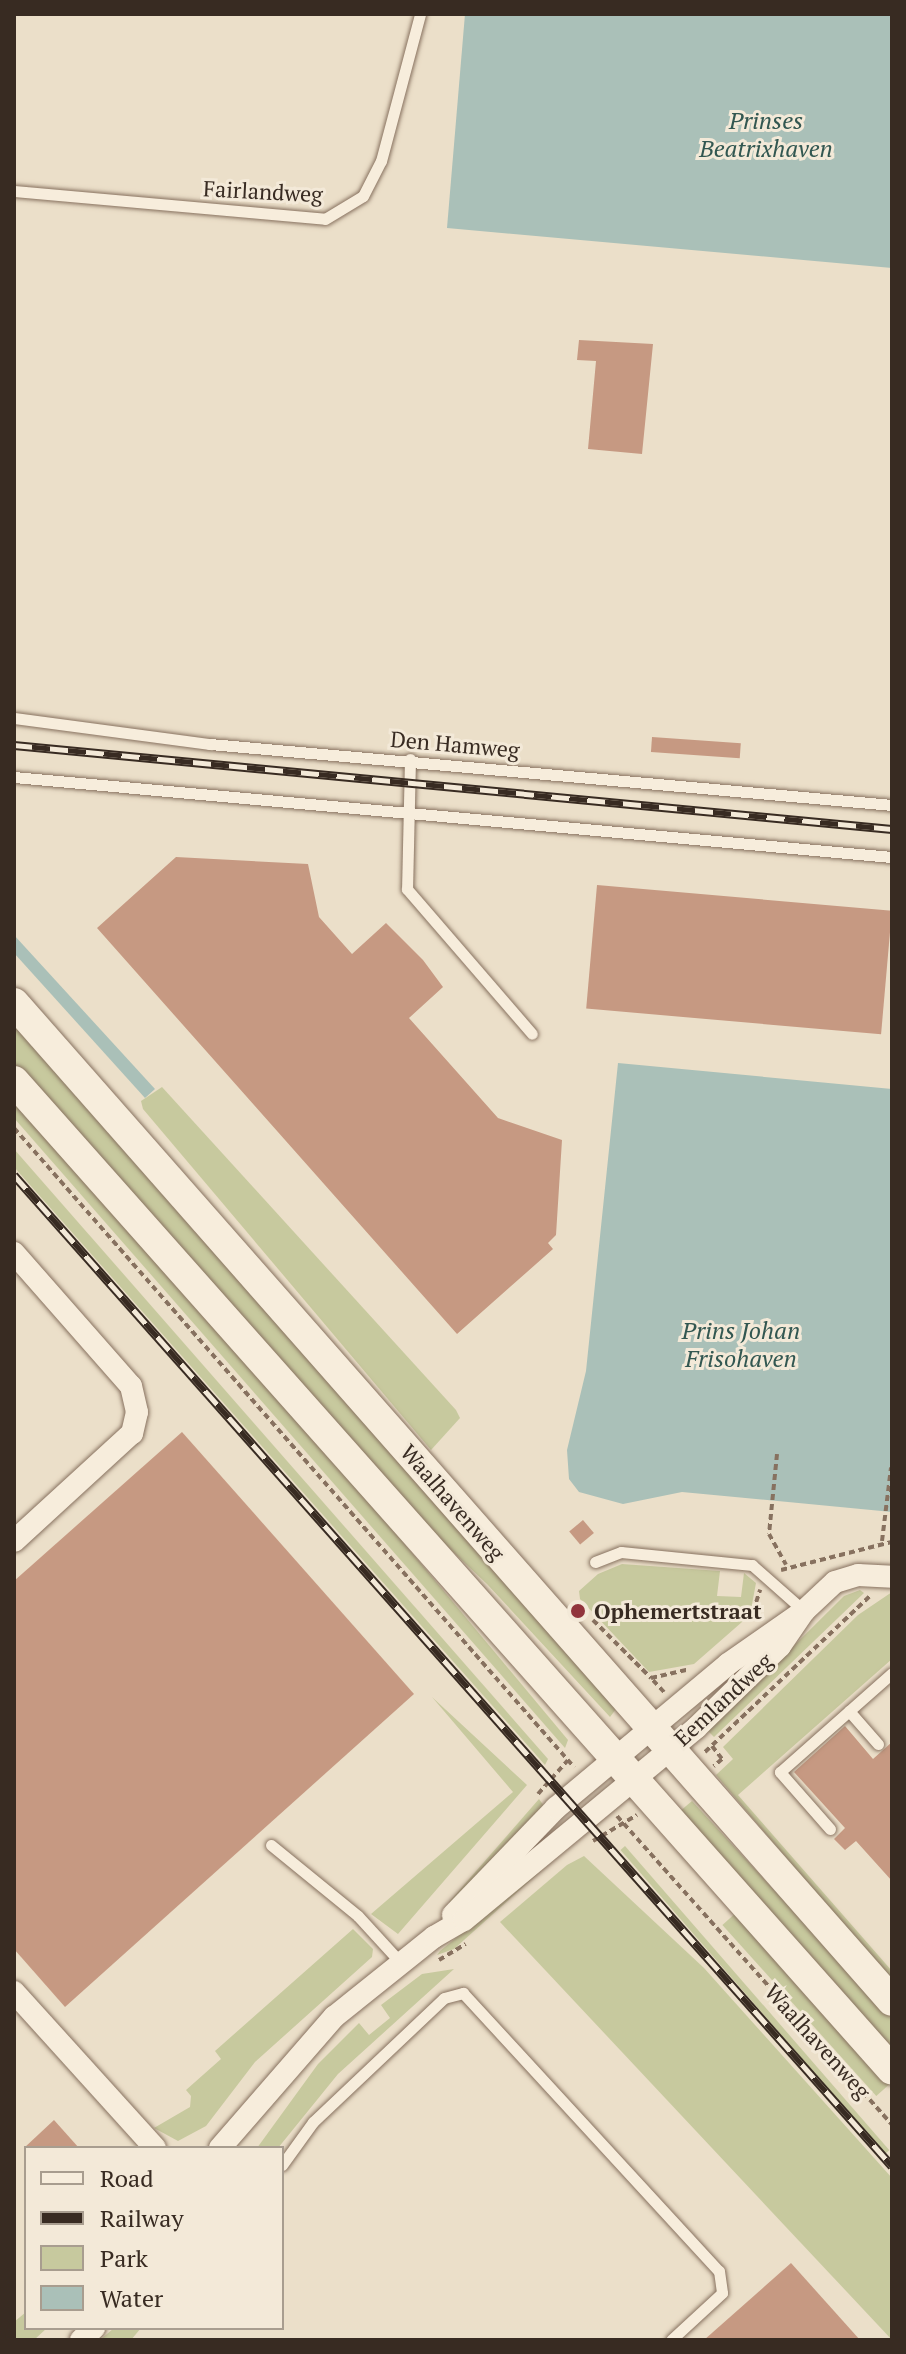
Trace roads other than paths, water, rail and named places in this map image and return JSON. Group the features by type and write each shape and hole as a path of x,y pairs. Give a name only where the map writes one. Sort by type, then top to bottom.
{"street":[{"name":"Waalhavenweg","path":"14,1003 892,2001"},
{"name":"Waalhavenweg","path":"14,1081 892,2070"},
{"path":"14,1253 131,1386 137,1412 132,1433 14,1541"},
{"name":"Eemlandweg","path":"634,1779 780,1646 804,1611 841,1579 890,1576"},
{"path":"222,2146 316,2036 434,1937 482,1882 586,1782 634,1779"},
{"path":"434,1937 464,1920 634,1779"},
{"path":"14,1992 153,2146"}],"lane":[{"name":"Fairlandweg","path":"14,191 325,219 363,196 381,161 420,14"},
{"name":"Den Hamweg","path":"14,718 210,744 410,759 892,805"},
{"path":"410,759 405,877 411,898 532,1034"},
{"path":"14,777 406,810 892,857"},
{"path":"595,1562 621,1552 752,1565 804,1611"},
{"path":"830,1829 780,1772 892,1673"},
{"path":"849,1711 878,1744"},
{"path":"271,1845 358,1916 402,1964"},
{"path":"284,2162 313,2122 444,1998 463,1993 719,2271 722,2293 671,2340"}],"water":[{"name":"Prinses Beatrixhaven","path":"465,14 892,14 892,268 447,228"},
{"path":"14,935 155,1089 145,1098 14,953"},
{"name":"Prins Johan Frisohaven","path":"618,1063 892,1089 892,1512 682,1492 623,1504 579,1492 569,1479 567,1450 586,1371"}],"railway":[{"path":"14,745 892,829"},
{"path":"14,1175 892,2166"}],"place":[{"name":"Ophemertstraat","path":"578,1611"}]}
